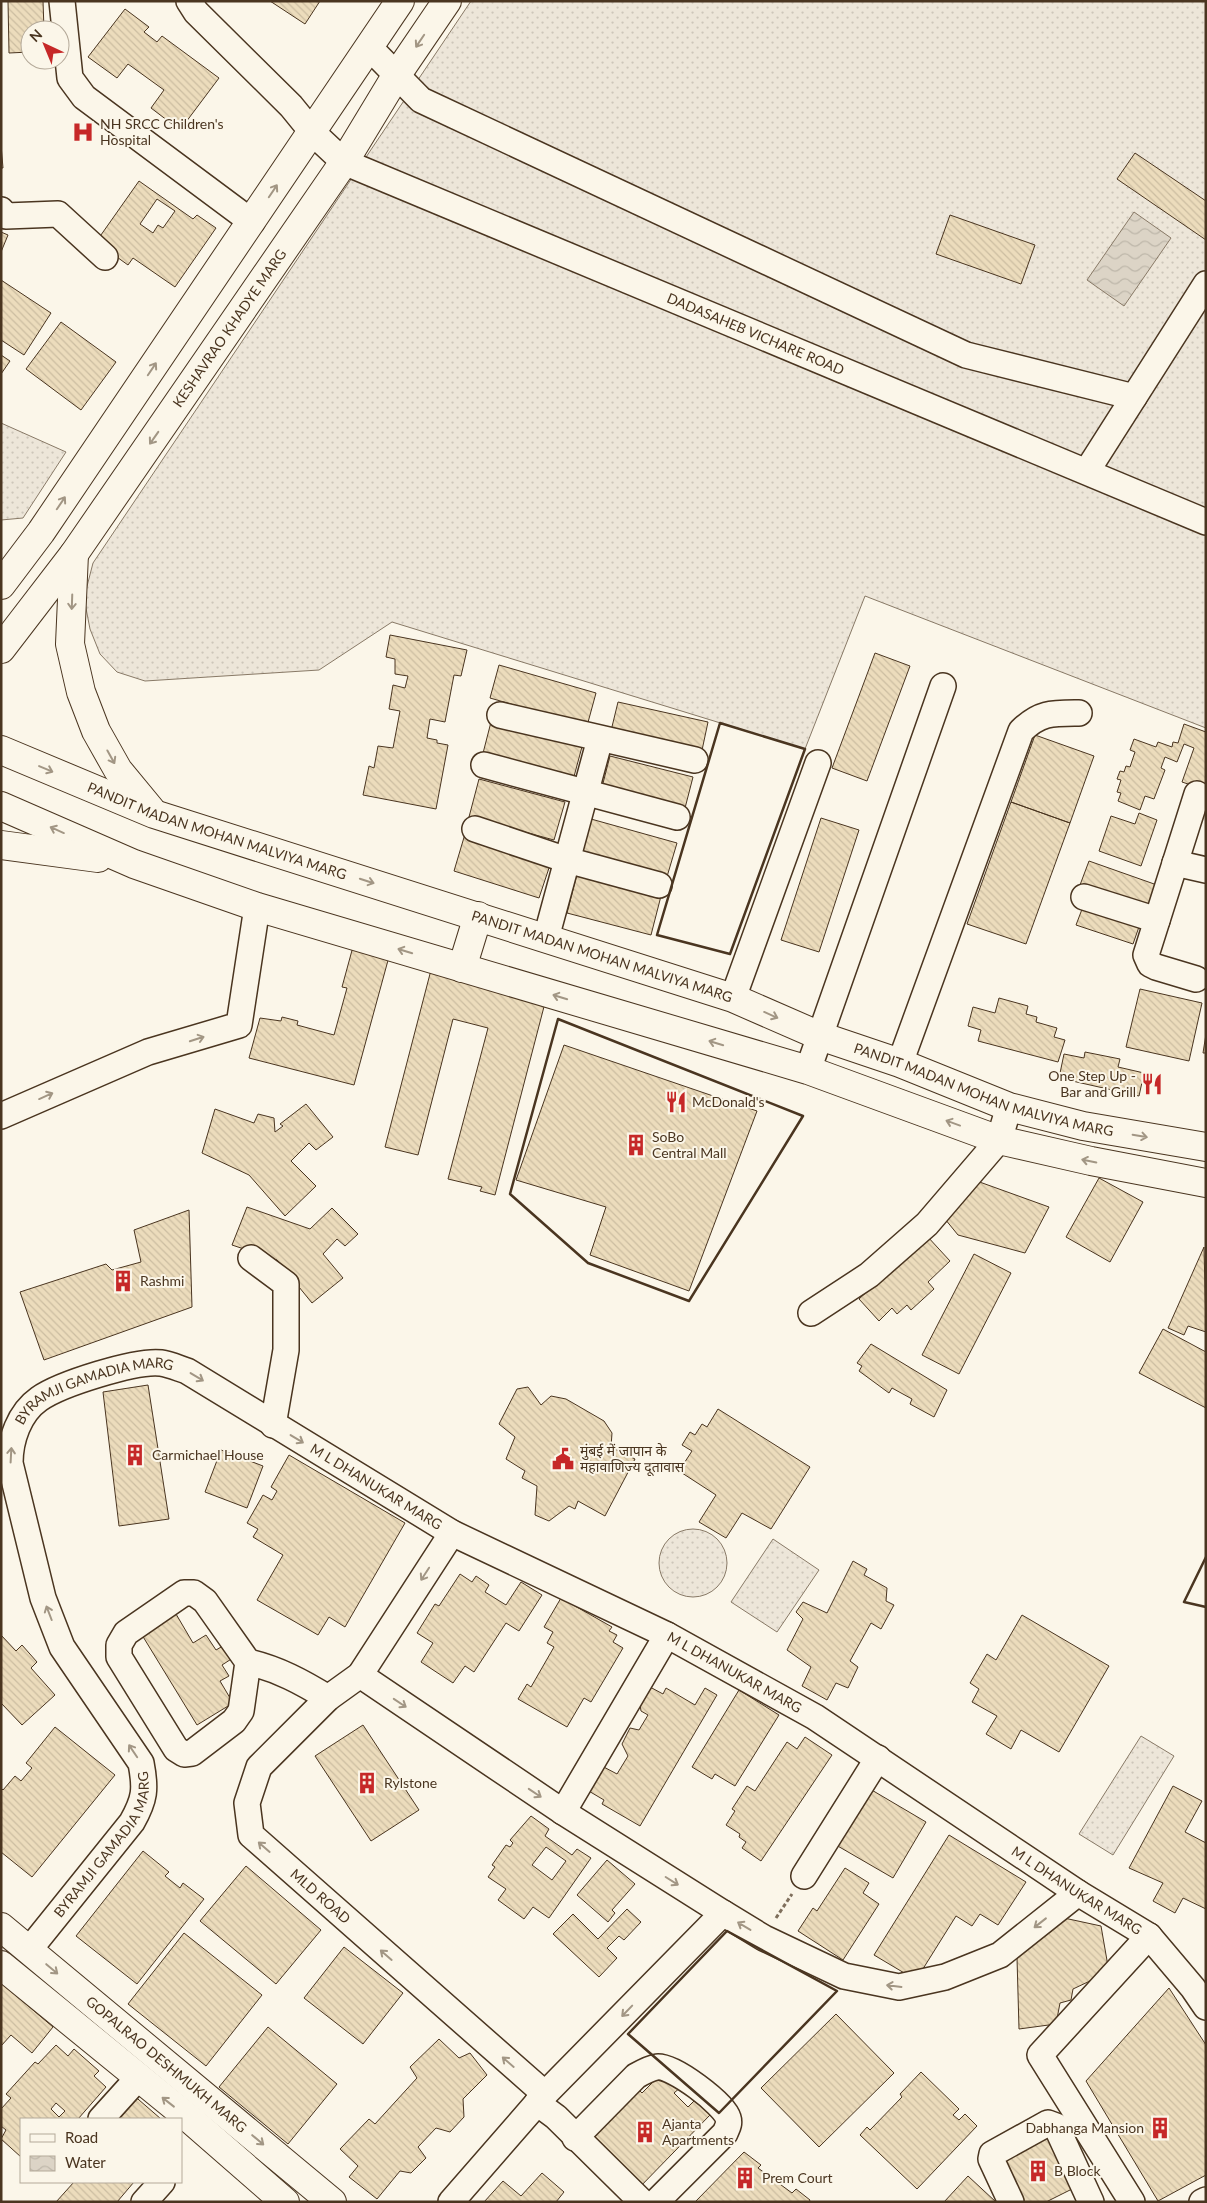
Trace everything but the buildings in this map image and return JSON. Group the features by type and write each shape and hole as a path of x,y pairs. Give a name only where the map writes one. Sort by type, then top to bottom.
{"main road":[{"path":"1,585 41,532 313,133 400,1"},
{"name":"KESHAVRAO KHADYE MARG","path":"1,649 74,554 344,162 396,76 448,1"},
{"path":"1,552 41,532"},
{"path":"74,554 70,644 82,692 96,731 118,770 154,814"},
{"name":"PANDIT MADAN MOHAN MALVIYA MARG","path":"1,750 154,814 733,998 820,1036 900,1064 1009,1107 1083,1126 1206,1147"},
{"path":"1,806 134,864 257,906 808,1070 999,1140 1091,1161 1206,1183"},
{"path":"1,844 134,864"},
{"path":"462,968 478,916"},
{"name":"GOPALRAO DESHMUKH MARG","path":"1,1927 332,2202"},
{"name":"GOPALRAO DESHMUKH MARG","path":"1,1965 138,2078 178,2118"},
{"name":"GOPALRAO DESHMUKH MARG","path":"186,2126 285,2202"}],"street":[{"path":"62,1 70,78 84,97 252,222"},
{"name":"DADASAHEB VICHARE ROAD","path":"189,1 196,12 291,106 313,133 344,162 1206,522"},
{"path":"369,47 421,100 966,355 1134,396"},
{"path":"1,210 6,216 58,214 105,257"},
{"path":"1087,471 1206,284"},
{"path":"808,1070 943,686"},
{"path":"900,1064 1021,731 1032,720 1042,715 1079,713"},
{"path":"500,715 695,760"},
{"path":"546,938 600,739"},
{"path":"733,998 818,763"},
{"path":"484,765 677,817"},
{"path":"1196,979 1156,967 1147,959 1146,955 1197,794"},
{"path":"475,829 567,860 658,885"},
{"path":"1175,863 1206,870"},
{"path":"1084,896 1158,920"},
{"path":"1,1116 148,1052 239,1025 257,906"},
{"path":"811,1313 868,1275 927,1224 999,1140 1009,1107"},
{"path":"251,1258 286,1284 286,1350 273,1425"},
{"name":"BYRAMJI GAMADIA MARG","path":"29,1950 132,1822 143,1802 145,1783 141,1763 62,1647 43,1598 10,1463 10,1449 18,1424 39,1399 85,1378 135,1366 160,1363 187,1371 226,1394"},
{"name":"M L DHANUKAR MARG","path":"226,1394 273,1425 452,1533 667,1635 815,1717 1078,1894 1149,1936 1193,1988 1206,2007"},
{"name":"MLD ROAD","path":"452,1533 360,1675 328,1698 259,1766 247,1803 250,1836 545,2103 575,2138 642,2202"},
{"path":"248,1662 241,1711 234,1721 192,1753 184,1754 176,1749 119,1657 119,1645 126,1633 184,1593 194,1593 205,1601 248,1662 271,1667 292,1676 328,1698"},
{"path":"563,1812 667,1635"},
{"path":"360,1675 563,1812 723,1913 764,1938 844,1976 899,1987 945,1978 1000,1955 1078,1894"},
{"path":"804,1876 878,1758"},
{"path":"451,2202 723,1913"},
{"path":"1132,2202 1040,2055 1149,1936"},
{"path":"575,2138 636,2076 646,2070 658,2066 666,2068 695,2084 726,2114 729,2125 725,2133 656,2202"},
{"path":"102,2118 138,2078"},
{"path":"1011,2202 991,2160 992,2154 1048,2123 1056,2126 1091,2202"},
{"path":"1202,2202 1206,2200"}],"path":[{"path":"764,1938 804,1876"}],"shaded area":[{"path":"471,1 1206,1 1206,728 865,596 805,749 392,622 319,670 145,681 117,672 100,654 90,629 84,598 93,563"},
{"path":"1,423 66,452 23,518 1,520"},
{"path":"693,1529 706,1532 717,1539 724,1550 727,1563 724,1576 717,1587 706,1594 693,1597 680,1594 669,1587 662,1576 659,1563 662,1550 669,1539 680,1532"},
{"path":"773,1539 819,1570 777,1632 731,1602"},
{"path":"1141,1736 1174,1756 1113,1855 1079,1834"}],"water":[{"path":"1134,212 1171,238 1124,306 1087,280"}],"wall":[{"path":"720,723 805,749 730,954 657,935 720,723"},
{"path":"558,1019 803,1116 689,1301 588,1263 510,1194 558,1019"},
{"path":"1206,1557 1184,1602 1206,1607"},
{"path":"727,1931 837,1991 719,2113 628,2034 727,1931"}],"place":[{"name":"NH SRCC Children's Hospital","path":"83,132"},
{"name":"One Step Up - Bar and Grill","path":"1152,1084"},
{"name":"McDonald's","path":"676,1102"},
{"name":"SoBo Central Mall","path":"636,1145"},
{"name":"Rashmi","path":"123,1281"},
{"name":"Carmichael House","path":"135,1455"},
{"name":"मुंबई में जापान के महावाणिज्य दूतावास","path":"563,1459"},
{"name":"Rylstone","path":"367,1783"},
{"name":"Dabhanga Mansion","path":"1160,2128"},
{"name":"Ajanta Apartments","path":"645,2132"},
{"name":"B Block","path":"1038,2171"},
{"name":"Prem Court","path":"745,2178"}]}
